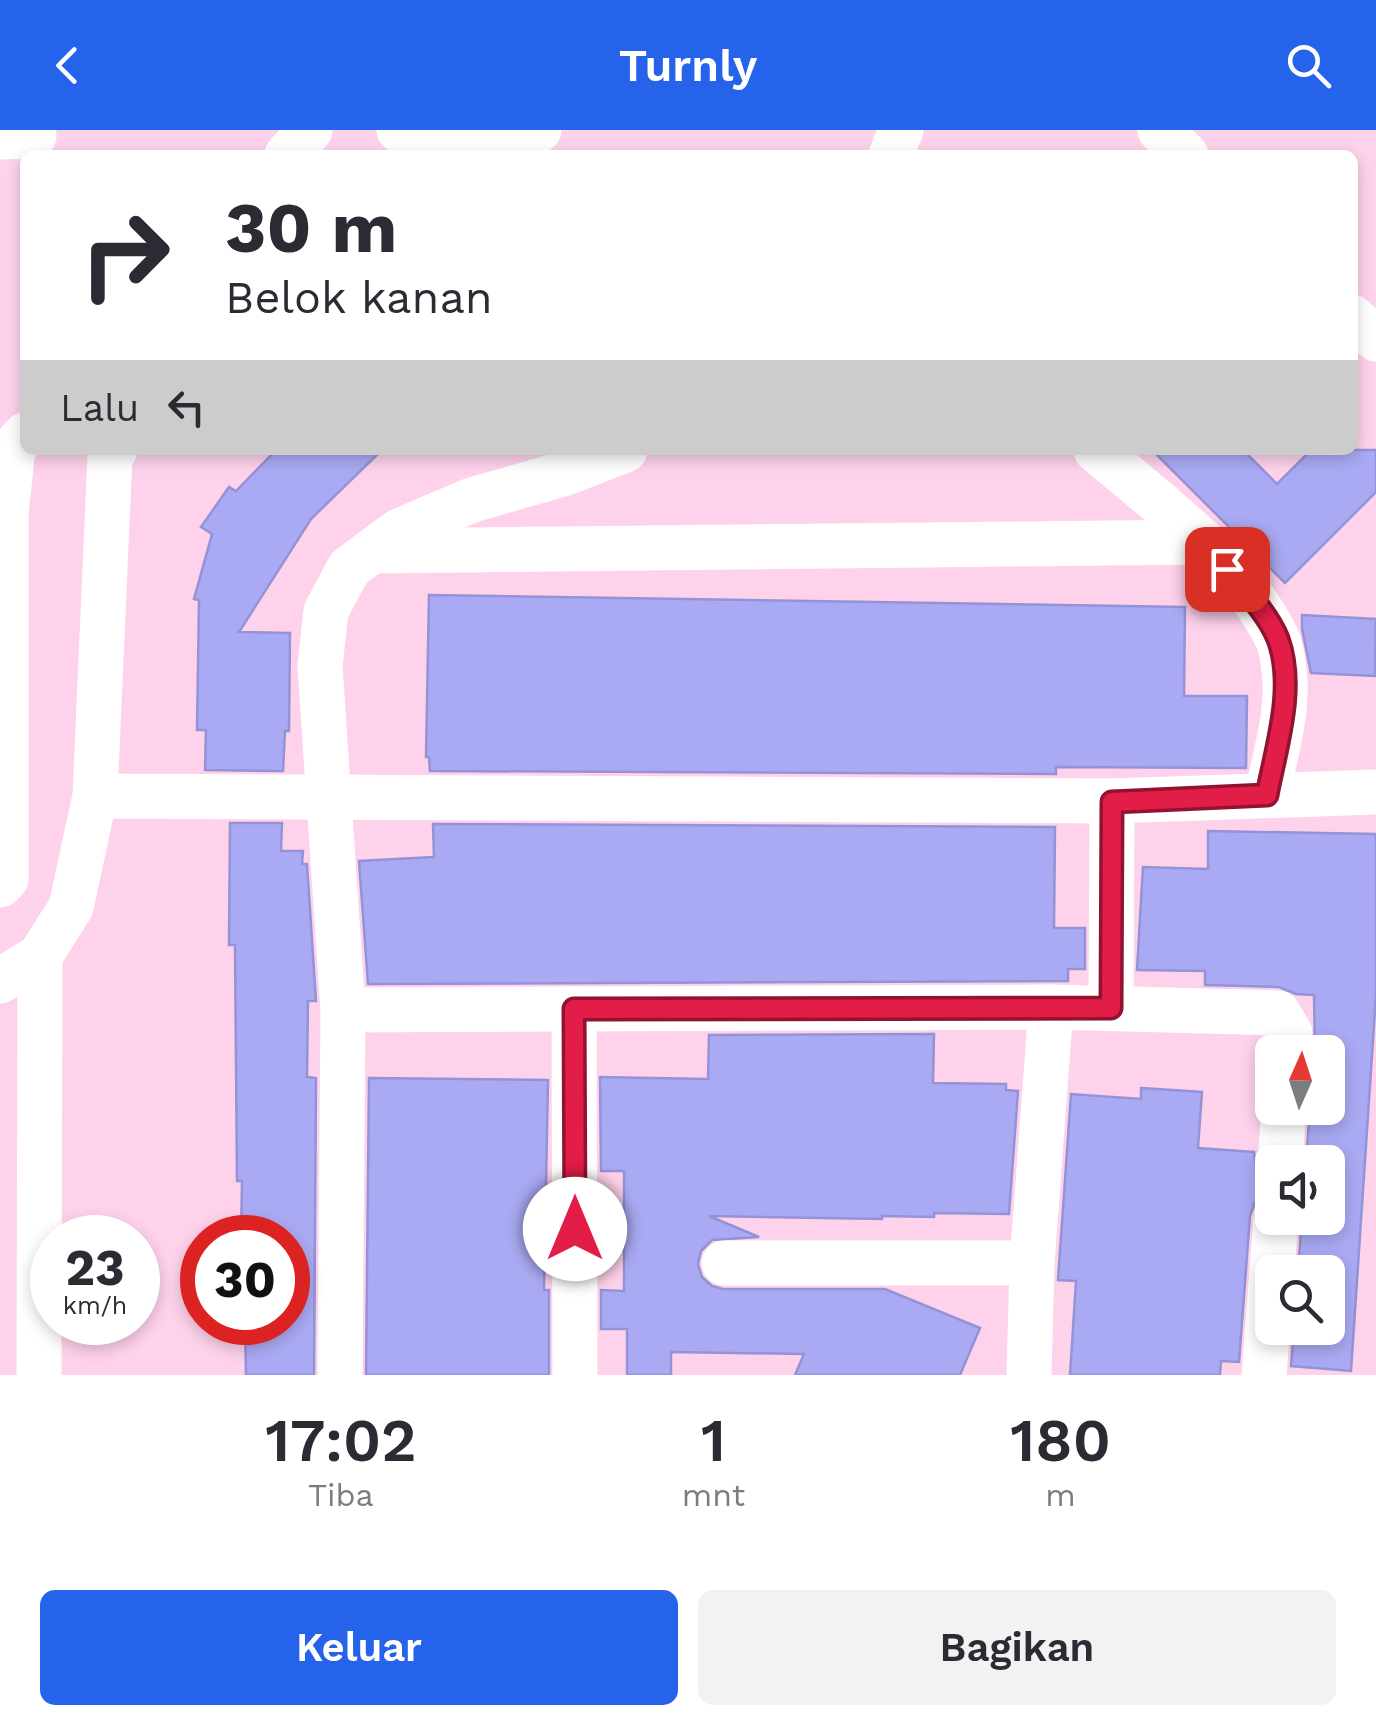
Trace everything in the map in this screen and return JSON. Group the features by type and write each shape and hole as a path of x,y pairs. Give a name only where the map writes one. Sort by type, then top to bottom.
{"street":[{"path":"292,150 310,130"},
{"path":"407,142 473,146 527,136 539,130"},
{"path":"1160,130 1181,150"},
{"path":"1358,322 1376,340"},
{"path":"0,885 6,879 6,514 13,448 20,440"},
{"path":"0,981 40,956 71,906 95,796 110,455"},
{"path":"340,1375 342,1010 320,666 326,611 348,568 399,531 472,500 566,473 612,455"},
{"path":"1102,455 1204,542 1278,638 1285,682 1284,707 1267,795"},
{"path":"372,551 1204,542"},
{"path":"95,796 1112,802 1376,792"},
{"path":"1111,1008 1112,802"},
{"path":"39,1375 40,956"},
{"path":"1029,1375 1032,1264 1051,1007"},
{"path":"342,1010 1111,1008 1278,1013 1290,1035"},
{"path":"574,1009 576,1375"},
{"path":"1264,1375 1275,1235"},
{"path":"724,1263 1032,1264"}],"building":[{"path":"1358,450 1376,450 1376,492 1285,583 1157,455 1248,455 1277,484 1306,455 1358,455"},
{"path":"271,455 377,455 311,519 239,632 290,633 289,731 285,731 283,771 205,770 206,730 197,730 199,600 194,599 212,534 201,527 229,487 236,491"},
{"path":"429,595 1185,607 1184,696 1247,696 1246,768 1056,767 1056,774 430,771 426,757"},
{"path":"1302,615 1376,619 1375,676 1311,673"},
{"path":"230,823 282,823 281,851 303,851 302,864 307,864 316,1001 308,1001 307,1077 316,1078 314,1375 246,1375 245,1345 310,1345 310,1215 241,1215 242,1181 237,1181 235,945 229,945"},
{"path":"433,824 1055,827 1054,928 1085,928 1085,969 1068,969 1068,981 368,984 359,861 434,857"},
{"path":"1208,831 1376,834 1376,995 1351,1371 1291,1366 1293,1345 1345,1345 1345,1255 1299,1255 1301,1235 1345,1235 1345,1145 1307,1145 1309,1125 1345,1125 1345,1035 1315,1035 1314,995 1296,994 1279,987 1205,985 1205,971 1137,970 1143,867 1208,869"},
{"path":"934,1034 933,1083 1006,1084 1006,1090 1018,1091 1009,1214 934,1213 934,1217 882,1219 709,1216 759,1237 712,1240 701,1251 698,1264 702,1277 723,1289 885,1289 980,1328 960,1375 795,1375 804,1354 671,1352 671,1375 627,1375 627,1329 601,1329 601,1290 624,1291 624,1171 601,1171 600,1077 708,1079 709,1035"},
{"path":"369,1078 548,1080 544,1290 549,1290 549,1375 366,1375"},
{"path":"1141,1088 1202,1092 1198,1148 1254,1152 1255,1202 1250,1216 1239,1362 1221,1361 1220,1375 1070,1375 1076,1281 1058,1280 1071,1094 1141,1099"}],"route":[{"path":"575,1229 574,1009 1111,1008 1112,802 1267,795 1284,707 1285,682 1278,638 1227,569"}]}
